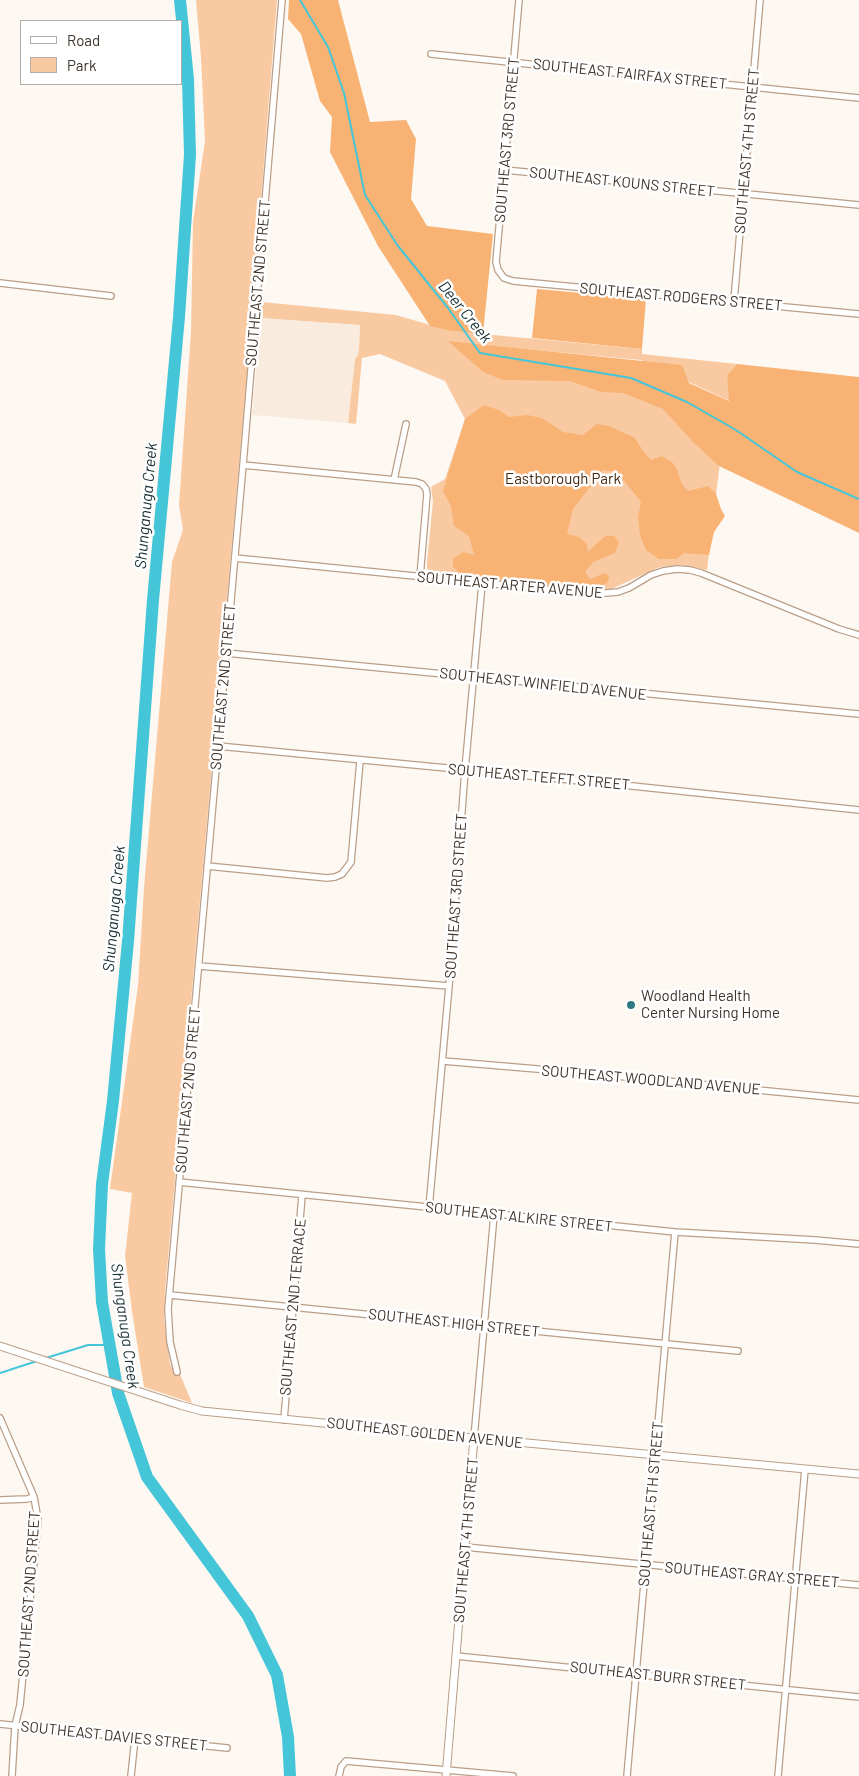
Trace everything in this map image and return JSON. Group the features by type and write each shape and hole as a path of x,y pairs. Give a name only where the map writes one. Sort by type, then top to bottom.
{"street":[{"name":"SOUTHEAST 2ND STREET","path":"177,1372 169,1333 170,1295 282,0"},
{"name":"SOUTHEAST 3RD STREET","path":"504,278 498,270 496,262 519,0"},
{"name":"SOUTHEAST 4TH STREET","path":"734,301 760,0"},
{"name":"SOUTHEAST FAIRFAX STREET","path":"431,54 859,98"},
{"name":"SOUTHEAST KOUNS STREET","path":"505,170 859,205"},
{"name":"SOUTHEAST RODGERS STREET","path":"504,278 513,281 859,314"},
{"path":"0,283 111,296"},
{"path":"394,480 406,424"},
{"path":"243,465 394,480 419,483 424,486 428,494 420,577"},
{"name":"SOUTHEAST ARTER AVENUE","path":"235,558 594,594 606,594 629,588 657,573 670,570 690,570 839,629 859,635"},
{"name":"SOUTHEAST 3RD STREET","path":"429,1208 449,986 464,770 482,584"},
{"name":"SOUTHEAST WINFIELD AVENUE","path":"226,653 859,714"},
{"name":"SOUTHEAST TEFFT STREET","path":"218,746 859,810"},
{"path":"207,866 327,878 342,874 351,862 360,761"},
{"path":"199,966 449,986"},
{"name":"SOUTHEAST WOODLAND AVENUE","path":"443,1061 859,1100"},
{"name":"SOUTHEAST ALKIRE STREET","path":"179,1182 675,1232 859,1244"},
{"name":"SOUTHEAST 2ND TERRACE","path":"284,1420 302,1195"},
{"name":"SOUTHEAST 4TH STREET","path":"446,1773 494,1215"},
{"name":"SOUTHEAST 5TH STREET","path":"626,1776 675,1232"},
{"name":"SOUTHEAST HIGH STREET","path":"170,1295 738,1351"},
{"name":"SOUTHEAST GOLDEN AVENUE","path":"0,1346 180,1405 202,1410 284,1420 859,1474"},
{"name":"SOUTHEAST 2ND STREET","path":"0,1418 34,1497 38,1520 20,1705 15,1726 12,1776"},
{"path":"778,1776 805,1469"},
{"path":"0,1500 34,1497"},
{"name":"SOUTHEAST GRAY STREET","path":"465,1547 859,1585"},
{"name":"SOUTHEAST BURR STREET","path":"456,1656 859,1697"},
{"name":"SOUTHEAST DAVIES STREET","path":"0,1724 228,1748"},
{"path":"131,1776 135,1738"},
{"path":"339,1776 341,1767 346,1761 446,1773 513,1776"}],"shaded area":[{"path":"261,318 360,325 359,349 355,359 348,423 252,415"}],"green space":[{"path":"196,0 277,0 246,386 165,1291 164,1320 170,1364 175,1375 180,1374 192,1403 144,1387 125,1256 132,1193 110,1189 138,985 144,888 172,562 183,530 179,505 191,331 193,222 205,141"},
{"path":"289,0 338,0 370,122 406,120 416,139 411,199 427,226 493,234 483,334 451,331 430,326 378,246 330,152 332,117 320,101 301,34 288,19"},
{"path":"537,289 646,299 642,349 532,338"},
{"name":"Eastborough Park","path":"262,302 396,315 451,331 642,349 642,354 737,364 727,375 730,401 641,360 450,342 627,381 724,429 707,570 682,565 660,567 609,590 429,572 427,562 433,501 431,487 445,479 465,419 445,381 380,354 362,358 356,424 348,423 355,359 359,349 360,325 261,318"},
{"path":"448,341 682,365 689,383 729,401 727,375 737,364 859,377 859,533 719,466 693,442 663,409 623,393 601,392 570,381 503,380 483,372"},
{"path":"484,405 499,410 509,417 527,415 542,418 563,432 583,435 597,424 609,426 635,438 651,460 662,456 672,462 682,484 688,491 708,486 716,494 725,516 714,532 709,555 684,553 677,559 659,559 646,550 640,535 638,517 641,502 618,473 603,470 573,509 567,534 579,537 587,544 588,552 605,536 614,536 619,542 615,553 593,562 585,572 590,579 605,573 609,576 608,582 596,590 464,577 453,567 453,559 463,552 474,555 469,536 454,526 451,506 443,491 465,419"}],"waterway":[{"name":"Shunganuga Creek","path":"180,0 188,79 190,155 179,317 153,600 128,941 113,1101 102,1184 99,1249 102,1302 118,1393 147,1477 248,1616 277,1675 288,1737 290,1776"},
{"name":"Deer Creek","path":"300,0 328,47 344,93 365,195 398,246 448,308 480,353 631,378 687,402 736,430 797,472 859,499"},
{"path":"46,1358 88,1345 109,1345"},
{"path":"0,1373 37,1361"}],"place":[{"name":"Woodland Health Center Nursing Home","path":"631,1005"}]}
